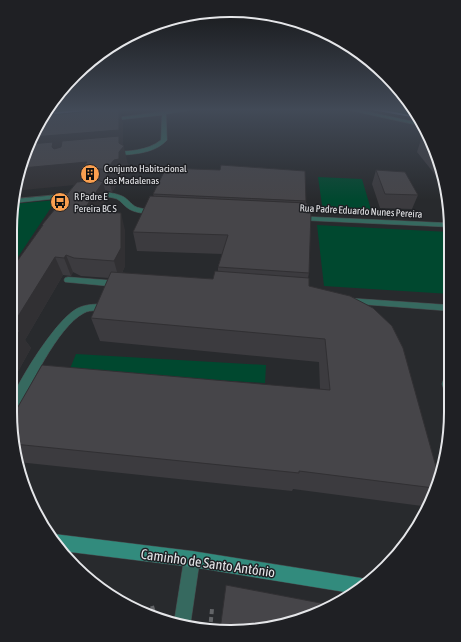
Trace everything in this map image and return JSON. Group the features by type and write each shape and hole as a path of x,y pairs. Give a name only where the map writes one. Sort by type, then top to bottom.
{"street":[{"path":"102,155 140,151 159,145 164,140"},
{"path":"19,201 102,193 121,198 132,208 141,211 165,212"},
{"name":"Rua Padre Eduardo Nunes Pereira","path":"291,218 444,225"},
{"path":"68,280 132,285"},
{"path":"338,300 444,308"},
{"path":"17,401 46,350 62,327 79,312 88,308 105,307"},
{"name":"Caminho de Santo António","path":"63,543 192,558 355,585"},
{"path":"183,620 192,558"}],"path":[{"path":"152,606 153,611"},
{"path":"211,624 212,609"}],"green space":[{"path":"318,177 362,179 372,213 323,212"},
{"path":"56,200 17,258 17,217 19,204"},
{"path":"317,225 444,232 444,294 324,286"},
{"path":"76,354 266,365 265,383 69,371"}],"building":[{"path":"119,140 119,143 124,146 119,152 119,159 114,160 106,170 96,168 81,169 87,162 26,168 35,144 53,142 52,147 54,149 61,147 62,141"},
{"path":"221,165 305,171 306,201 153,194 166,168 220,170"},
{"path":"376,170 405,172 418,195 385,194"},
{"path":"97,180 103,182 83,211 121,213 121,248 114,261 74,258 66,255 64,258 55,257 17,318 17,261 42,225 77,182"},
{"path":"150,196 307,203 307,213 311,213 309,273 218,267 228,235 133,232"},
{"path":"215,271 309,278 309,286 350,296 373,308 392,326 403,348 437,469 430,488 299,471 299,473 20,445 17,425 17,409 42,365 330,390 325,339 91,318 111,272 213,279"},
{"path":"226,585 324,604 299,614 272,621 244,625 221,625"}],"place":[{"name":"Conjunto Habitacional das Madalenas","path":"90,174"},
{"name":"R Padre E Pereira BC S","path":"60,202"}]}
